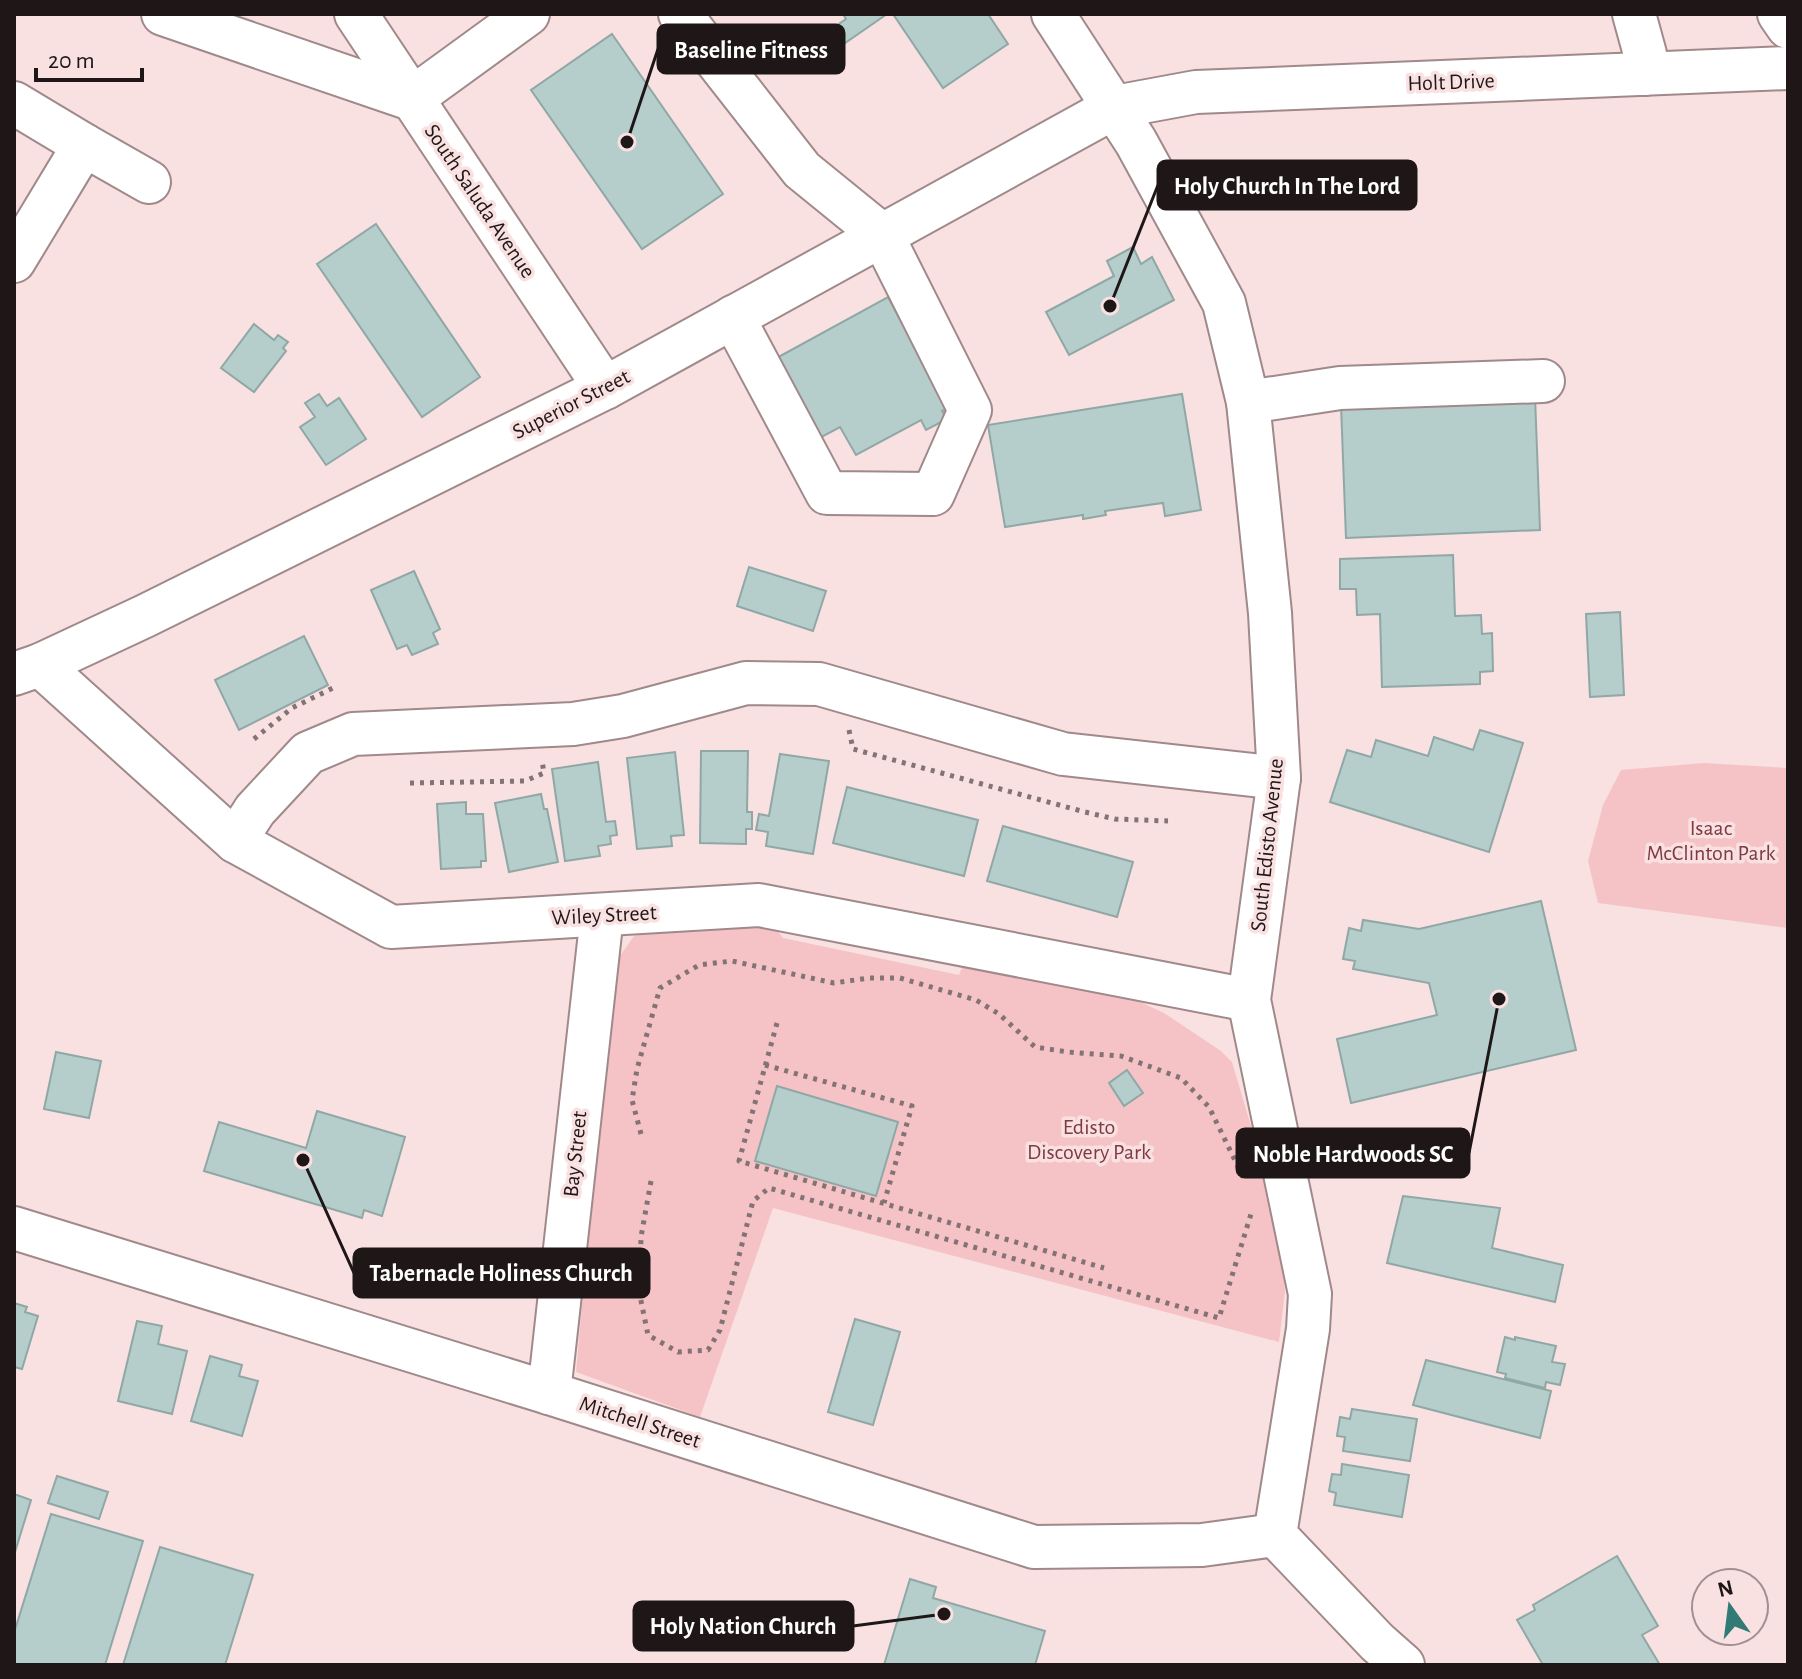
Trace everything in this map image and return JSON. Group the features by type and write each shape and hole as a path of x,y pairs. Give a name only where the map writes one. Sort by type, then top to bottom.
{"street":[{"path":"163,14 411,99 528,14"},
{"name":"South Saluda Avenue","path":"356,14 605,388"},
{"path":"680,14 802,170 882,235 970,410 933,494 827,493 733,317"},
{"name":"South Edisto Avenue","path":"1053,14 1115,107 1224,303 1248,402 1270,613 1279,778 1249,1000 1310,1294 1308,1329 1275,1535"},
{"path":"1634,14 1645,54 1644,74"},
{"path":"1779,14 1788,27"},
{"name":"Holt Drive","path":"1115,107 1196,92 1788,68"},
{"path":"14,103 149,182"},
{"name":"Superior Street","path":"27,669 605,388 1115,107"},
{"path":"14,261 84,145"},
{"path":"1248,402 1340,388 1543,381"},
{"name":"Wiley Street","path":"27,669 235,841 391,927 759,905 1249,1000"},
{"path":"235,841 255,810 308,753 353,734 573,724 623,716 746,683 819,684 1063,754 1279,778"},
{"name":"Bay Street","path":"549,1393 602,915"},
{"name":"Mitchell Street","path":"14,1228 1034,1547 1202,1545 1275,1535"},
{"path":"1275,1535 1403,1665"}],"path":[{"path":"254,739 292,708 335,687"},
{"path":"847,724 853,749 1115,819 1168,821"},
{"path":"410,783 525,781 544,773 541,747"},
{"path":"641,1134 632,1100 637,1069 660,988 699,965 732,961 834,983 900,978 976,1000 999,1014 1035,1047 1121,1056 1181,1078 1209,1107 1246,1182 1248,1194"},
{"path":"777,1023 739,1161 1104,1268"},
{"path":"765,1065 912,1106 884,1203"},
{"path":"651,1181 641,1237 640,1296 648,1335 678,1352 708,1350 720,1330 753,1201 769,1188 1219,1318 1251,1218 1249,1206"}],"green space":[{"name":"Isaac McClinton Park","path":"1704,763 1788,768 1788,928 1598,903 1588,861 1603,805 1621,770"},
{"name":"Edisto Discovery Park","path":"775,928 783,938 959,975 964,963 1136,1000 1164,1013 1221,1051 1232,1062 1275,1207 1285,1291 1279,1342 773,1208 700,1417 576,1372 611,976 634,936 666,929"}],"building":[{"path":"843,14 887,14 832,52 821,36 846,19"},
{"path":"893,14 988,14 1008,44 943,88"},
{"path":"612,34 723,194 642,249 531,90"},
{"path":"376,224 480,377 422,417 317,264"},
{"path":"1133,247 1141,264 1152,257 1174,300 1069,355 1046,312 1114,276 1107,261"},
{"path":"888,297 948,408 942,411 947,419 926,430 921,420 856,455 840,427 816,440 773,360"},
{"path":"254,324 274,340 278,335 288,342 283,348 286,351 254,392 221,368"},
{"path":"319,394 327,406 339,398 366,439 326,465 300,427 315,417 305,403"},
{"path":"1182,394 1201,510 1165,516 1163,503 1105,511 1106,515 1083,519 1083,515 1005,527 988,425"},
{"path":"1535,396 1540,530 1346,538 1341,405"},
{"path":"1453,555 1455,616 1481,615 1482,634 1492,633 1493,671 1480,672 1480,684 1382,687 1380,614 1357,615 1356,589 1340,589 1340,559"},
{"path":"749,567 826,591 813,631 737,606"},
{"path":"414,571 440,629 433,633 438,644 412,655 407,645 397,649 371,590"},
{"path":"1620,612 1624,695 1590,697 1586,614"},
{"path":"304,636 328,685 239,730 215,680"},
{"path":"1480,730 1523,743 1489,852 1330,802 1347,750 1371,757 1376,740 1428,756 1434,737 1473,750"},
{"path":"701,751 748,751 747,812 752,812 752,829 746,829 746,844 700,843"},
{"path":"675,752 684,835 671,836 672,846 637,849 627,758"},
{"path":"780,754 829,761 813,854 766,846 768,832 756,830 759,814 769,816"},
{"path":"598,762 606,822 615,821 617,835 610,836 611,844 598,846 600,856 565,861 552,769"},
{"path":"847,787 978,820 964,876 833,843"},
{"path":"541,794 558,862 509,872 495,803"},
{"path":"466,802 466,814 483,814 486,861 481,861 481,867 441,869 437,804"},
{"path":"1003,826 1133,862 1117,917 987,881"},
{"path":"1541,901 1576,1050 1351,1103 1337,1039 1437,1015 1429,983 1353,969 1355,961 1343,959 1349,928 1361,931 1363,920 1419,929"},
{"path":"56,1052 101,1061 89,1118 44,1109"},
{"path":"1127,1070 1143,1093 1124,1106 1109,1083"},
{"path":"777,1086 898,1122 876,1196 755,1161"},
{"path":"317,1111 405,1137 382,1216 364,1210 362,1218 204,1171 219,1122 306,1148"},
{"path":"1403,1196 1500,1208 1492,1248 1563,1265 1555,1302 1387,1263"},
{"path":"14,1303 27,1307 25,1312 38,1316 22,1369 14,1367"},
{"path":"855,1319 900,1332 873,1425 828,1412"},
{"path":"137,1321 162,1326 158,1344 187,1351 172,1414 118,1401"},
{"path":"1505,1337 1556,1346 1552,1362 1565,1364 1560,1385 1546,1382 1545,1388 1505,1378 1506,1374 1497,1372"},
{"path":"210,1356 242,1365 239,1376 258,1381 242,1436 191,1421"},
{"path":"1426,1360 1551,1391 1540,1438 1413,1405"},
{"path":"1352,1409 1417,1419 1410,1461 1343,1451 1345,1437 1337,1436 1340,1417 1350,1419"},
{"path":"1342,1464 1409,1475 1402,1517 1334,1505 1336,1493 1329,1491 1332,1474 1341,1475"},
{"path":"57,1476 108,1492 99,1519 48,1503"},
{"path":"14,1494 31,1500 15,1552 14,1551"},
{"path":"51,1514 143,1541 105,1665 14,1665 14,1633"},
{"path":"160,1547 253,1575 225,1665 123,1665"},
{"path":"1617,1556 1658,1626 1642,1635 1660,1665 1543,1665 1517,1620 1535,1610 1533,1605"},
{"path":"910,1579 936,1587 933,1598 1045,1631 1035,1665 884,1665"}],"place":[{"name":"Baseline Fitness","path":"627,142"},
{"name":"Holy Church In The Lord","path":"1110,306"},
{"name":"Noble Hardwoods SC","path":"1499,999"},
{"name":"Tabernacle Holiness Church","path":"303,1160"},
{"name":"Holy Nation Church","path":"944,1614"}]}
